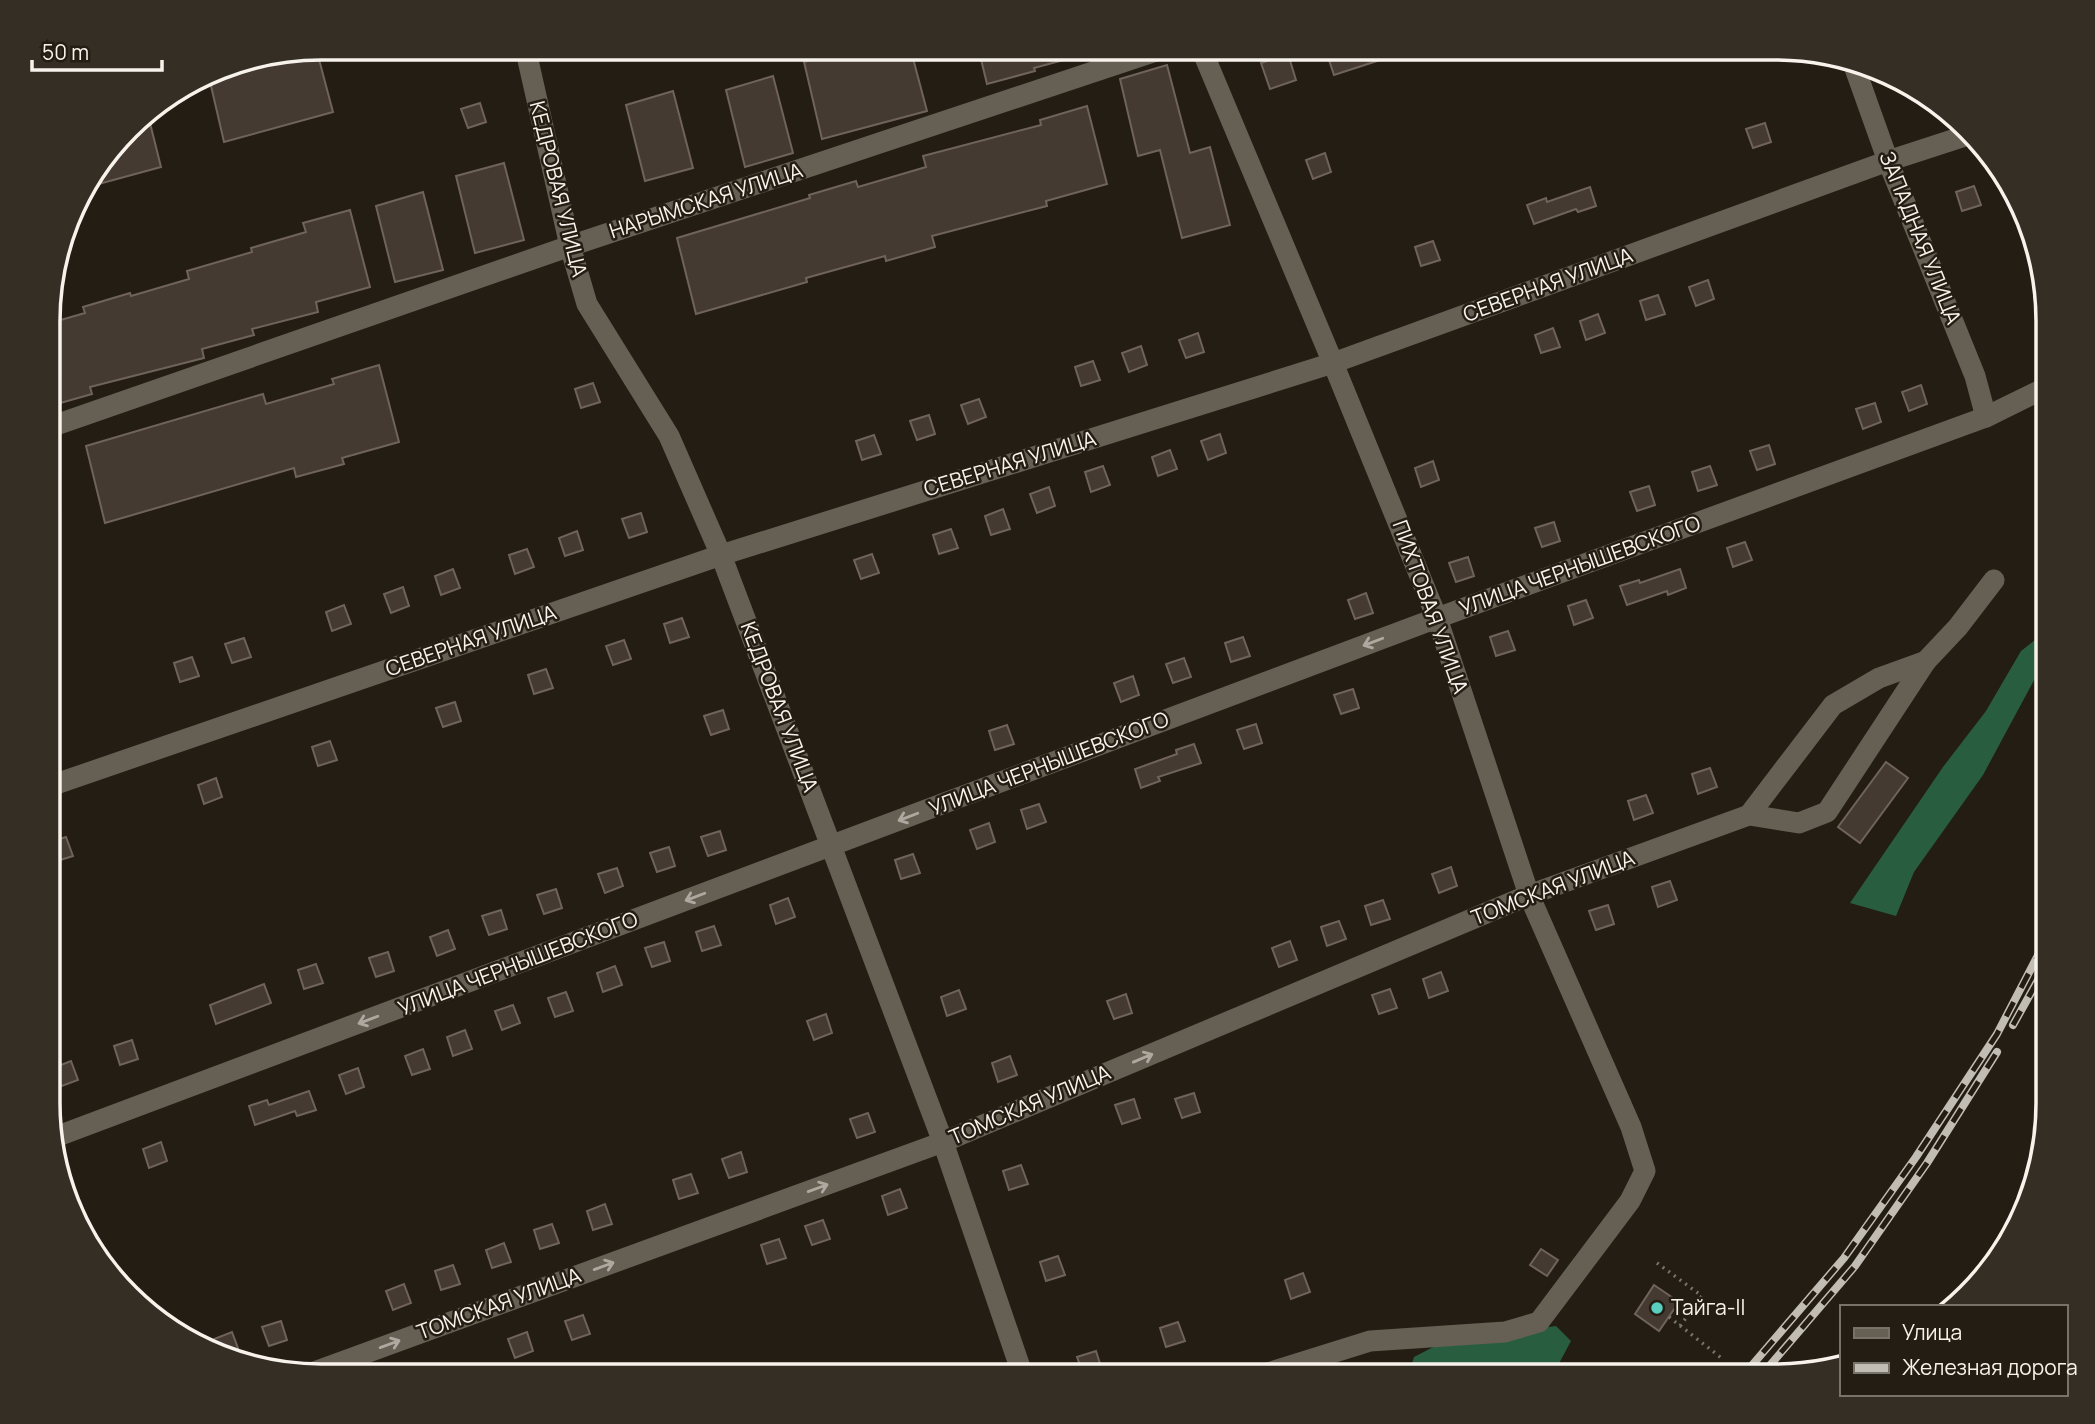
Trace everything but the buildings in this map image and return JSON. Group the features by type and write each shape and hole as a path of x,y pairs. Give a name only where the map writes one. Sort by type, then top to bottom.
{"street":[{"name":"КЕДРОВАЯ УЛИЦА","path":"528,60 570,246 587,304 669,436 721,555 943,1142 1019,1364"},
{"name":"НАРЫМСКАЯ УЛИЦА","path":"60,424 570,246 1130,60"},
{"name":"ПИХТОВАЯ УЛИЦА","path":"1206,60 1334,363 1437,618 1529,895 1631,1127 1645,1171 1630,1201 1539,1322 1505,1332 1370,1341 1297,1364"},
{"name":"ЗАПАДНАЯ УЛИЦА","path":"1856,73 1888,161 1975,376 1986,417"},
{"name":"СЕВЕРНАЯ УЛИЦА","path":"60,783 721,555 1334,363 1888,161 1960,137"},
{"name":"УЛИЦА ЧЕРНЫШЕВСКОГО","path":"62,1135 1437,618 1986,417 2036,392"},
{"path":"1926,662 1879,678 1833,705 1749,815 1800,823 1827,812 1926,662 1958,627 1994,580"},
{"name":"ТОМСКАЯ УЛИЦА","path":"336,1364 943,1142 1529,895 1749,815"}],"path":[{"path":"1657,1263 1702,1296 1680,1325"},
{"path":"1669,1317 1724,1360"}],"green space":[{"path":"2036,639 2036,676 1983,775 1914,872 1896,916 1850,903 1943,767 1986,711 2021,651"},
{"path":"1556,1326 1571,1341 1559,1364 1412,1364 1414,1357 1441,1343"}],"railway":[{"path":"1753,1364 1844,1258 1916,1157 1997,1034 2036,959"},
{"path":"2013,1025 2036,984"},
{"path":"1771,1364 1855,1266 1927,1163 1997,1052"}],"place":[{"name":"Тайга-II","path":"1657,1308"}]}
